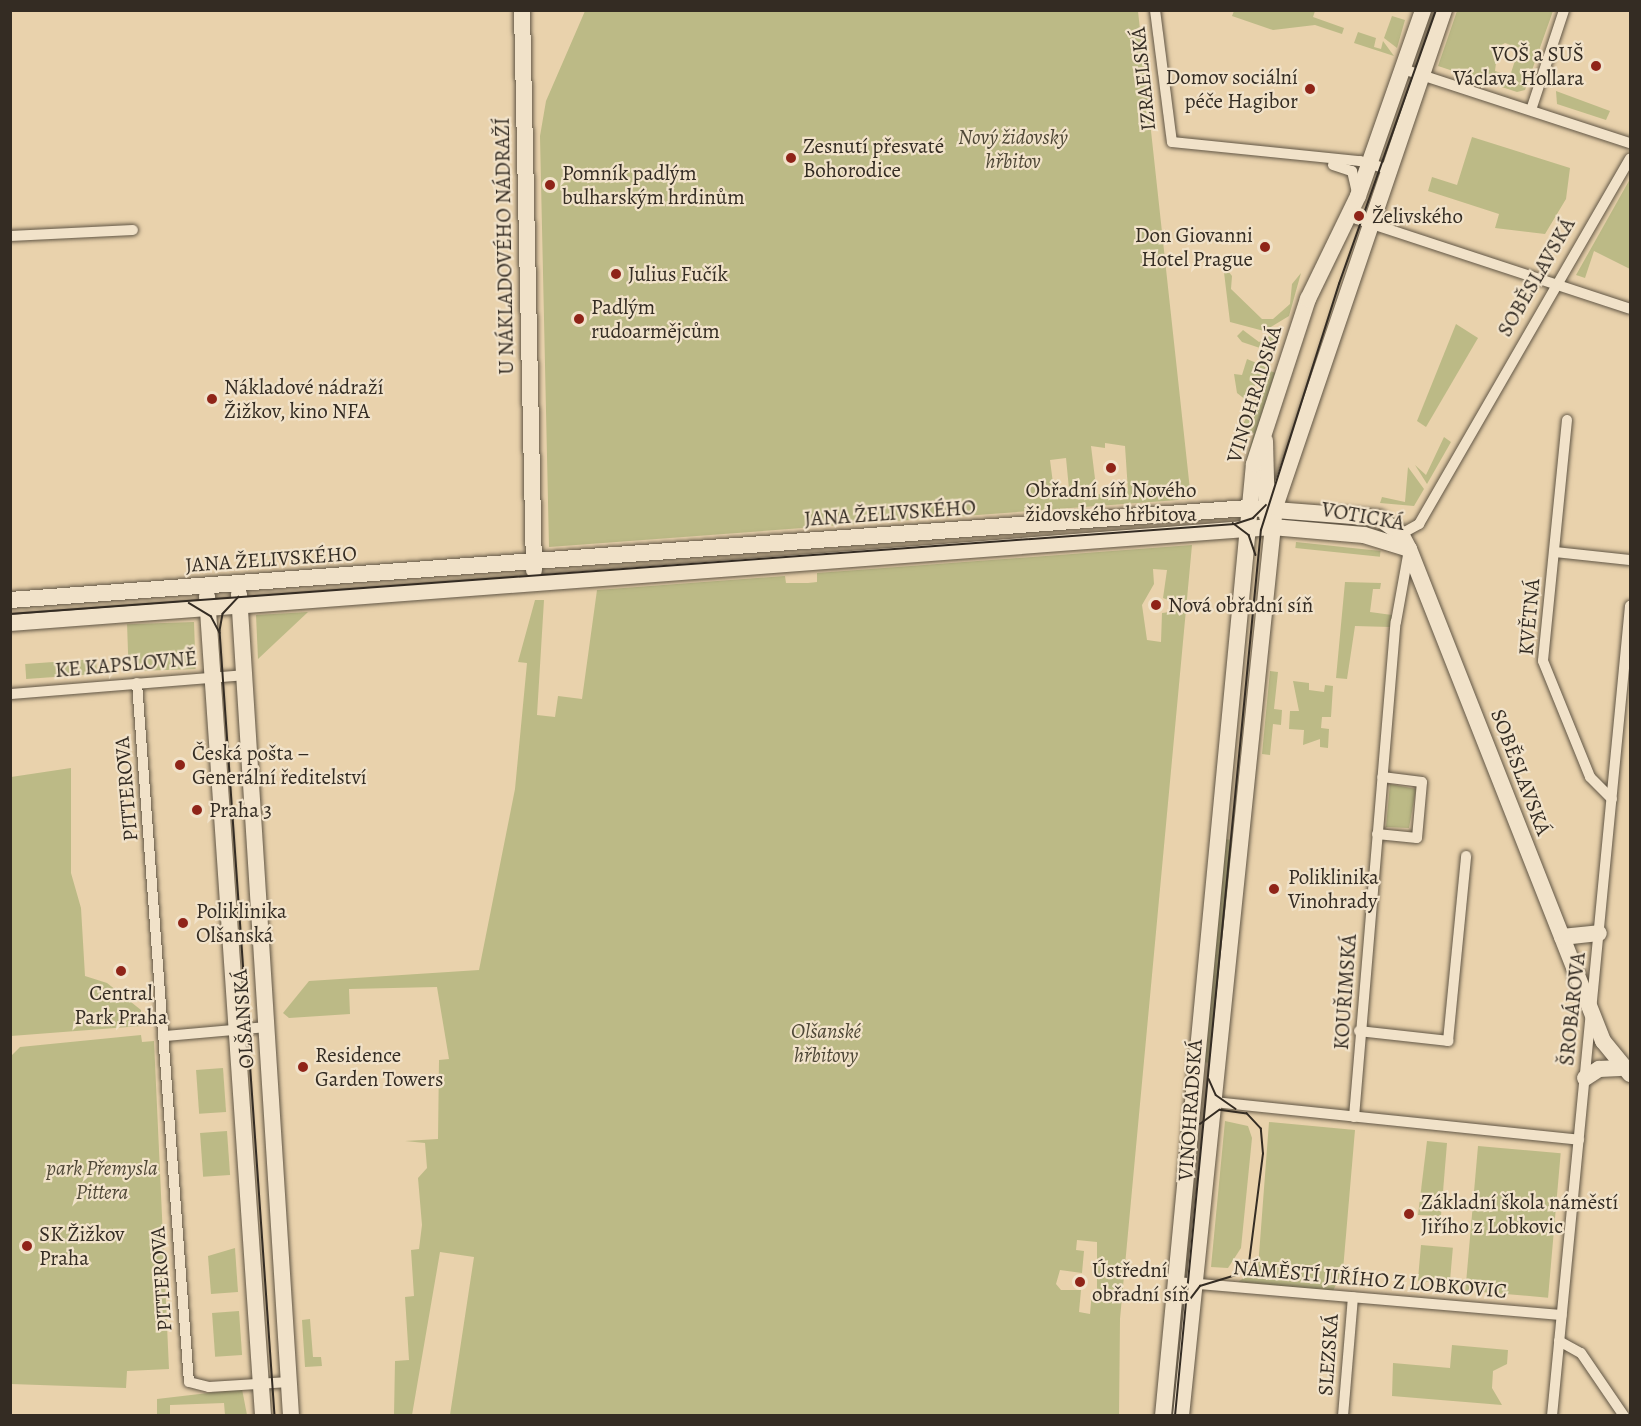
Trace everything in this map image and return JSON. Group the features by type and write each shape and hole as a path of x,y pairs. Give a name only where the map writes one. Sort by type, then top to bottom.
{"main road":[{"name":"U NÁKLADOVÉHO NÁDRAŽÍ","path":"522,10 531,480 525,543 534,559"},
{"name":"VINOHRADSKÁ","path":"1181,1416 1200,1284 1214,1102 1272,527 1262,508 1264,429 1308,299 1355,203 1370,164 1423,10"},
{"name":"VINOHRADSKÁ","path":"1163,1416 1247,532 1262,508 1372,224 1444,10"},
{"name":"VOTICKÁ","path":"1262,508 1368,516 1405,542"},
{"name":"JANA ŽELIVSKÉHO","path":"10,600 238,584 534,559 1262,508"},
{"name":"VOTICKÁ","path":"1247,532 1272,527 1365,535 1405,542"},
{"name":"JANA ŽELIVSKÉHO","path":"10,623 1247,532"},
{"name":"SOBĚSLAVSKÁ","path":"1405,542 1591,1012 1625,1071"},
{"path":"534,559 534,583"},
{"name":"OLŠANSKÁ","path":"238,584 291,1416"},
{"name":"OLŠANSKÁ","path":"207,586 263,1416"},
{"path":"1220,814 1243,808"},
{"path":"1562,937 1599,933"},
{"path":"1585,1078 1599,1069 1625,1071"}],"street":[{"name":"IZRAELSKÁ","path":"1155,10 1172,142 1313,160"},
{"path":"1531,110 1564,10"},
{"path":"1403,69 1630,143"},
{"name":"SOBĚSLAVSKÁ","path":"1405,542 1419,524 1630,159"},
{"path":"1313,160 1370,164 1391,170"},
{"path":"1313,160 1352,171 1357,219 1630,309"},
{"path":"10,236 134,230"},
{"name":"KVĚTNÁ","path":"1567,420 1543,662 1590,777 1612,799"},
{"name":"KOUŘIMSKÁ","path":"1354,1117 1359,1031 1405,542"},
{"path":"1555,552 1630,560"},
{"name":"ŠROBÁROVA","path":"1552,1416 1630,606"},
{"name":"KE KAPSLOVNĚ","path":"10,694 244,675"},
{"name":"PITTEROVA","path":"136,683 153,873 189,1382 261,1385 289,1382"},
{"path":"1377,834 1417,838 1422,782 1382,777"},
{"path":"1359,1031 1448,1041 1466,856"},
{"path":"165,1036 265,1027"},
{"path":"1214,1102 1579,1140"},
{"name":"NÁMĚSTÍ JIŘÍHO Z LOBKOVIC","path":"1175,1282 1562,1315"},
{"name":"SLEZSKÁ","path":"1343,1416 1353,1297"},
{"path":"1559,1341 1581,1353 1624,1416"}],"green space":[{"name":"Nový židovský hřbitov","path":"585,11 1138,11 1191,499 549,547 540,136 546,101","holes":["1105,443 1125,446 1128,491 1122,488 1097,495 1091,446 1105,448","1066,458 1069,489 1054,491 1050,460"]},
{"path":"1234,11 1315,11 1313,17 1344,28 1342,34 1315,25 1273,30 1232,16"},
{"path":"1457,11 1553,11 1525,90 1517,92 1438,66","holes":["1505,43 1519,48 1510,76 1495,71 1498,47"]},
{"path":"1392,16 1405,20 1397,48 1384,38"},
{"path":"1358,32 1376,38 1374,47 1381,49 1383,41 1394,56 1354,43"},
{"path":"1556,91 1610,111 1606,120 1557,104"},
{"path":"1472,137 1570,168 1566,199 1545,234 1495,228 1499,214 1428,191 1432,177 1457,185"},
{"path":"1630,179 1630,269 1594,251 1585,278 1576,275"},
{"path":"1223,264 1232,276 1231,289 1262,319 1273,319 1290,304 1292,284 1301,273 1289,316 1264,331 1230,322"},
{"path":"1456,324 1478,338 1426,427 1417,421"},
{"path":"1243,330 1259,342 1276,333 1272,352 1242,342 1237,336"},
{"path":"1247,359 1266,367 1246,400 1237,393 1234,374 1242,375"},
{"path":"1270,371 1276,373 1243,472 1254,433 1242,429 1237,441 1240,430"},
{"path":"1444,437 1451,442 1427,484 1415,465 1426,475"},
{"path":"1408,467 1424,489 1414,506 1380,503 1382,497 1405,502"},
{"path":"1296,542 1381,551 1380,557 1295,548"},
{"name":"Olšanské hřbitovy","path":"1192,545 1120,1319 1119,1415 450,1415 474,1257 440,1252 412,1415 394,1415 395,1361 409,1360 405,1297 414,1296 411,1250 419,1249 422,1225 418,1178 427,1168 425,1143 405,1141 438,1139 439,1060 449,1059 437,987 349,989 350,1014 289,1018 283,1013 309,981 479,970 515,789 527,663 518,662 535,600 544,600 537,715 555,717 558,696 582,699 597,590 785,576 786,583 808,583 817,582 817,573","holes":["1153,569 1167,570 1163,598 1171,601 1170,612 1162,613 1161,642 1147,640 1142,605 1154,584","1077,1240 1097,1242 1097,1291 1092,1291 1090,1314 1079,1312 1081,1290 1061,1290 1056,1284 1060,1270 1082,1273 1084,1251 1076,1250"]},
{"path":"1345,582 1381,583 1380,589 1373,589 1370,612 1392,615 1390,627 1355,626 1347,679 1336,678"},
{"path":"308,612 258,659 256,615"},
{"path":"194,622 196,669 129,671 127,624"},
{"path":"96,659 97,674 26,679 25,664"},
{"path":"1270,671 1278,672 1274,709 1282,710 1281,725 1273,724 1270,755 1262,754"},
{"path":"1293,681 1309,683 1309,690 1324,692 1325,685 1333,686 1331,717 1322,717 1321,728 1329,729 1328,748 1320,747 1320,739 1303,745 1304,730 1289,729 1290,711 1299,711"},
{"path":"71,768 71,873 81,908 85,976 107,983 141,1010 141,1026 11,1036 11,777"},
{"path":"1390,784 1416,789 1409,828 1386,827"},
{"path":"1224,839 1233,840 1210,1063 1201,1062"},
{"name":"park Přemysla Pittera","path":"141,1035 142,1042 154,1041 169,1369 127,1371 126,1388 11,1384 11,1056 20,1047"},
{"path":"223,1068 226,1112 199,1114 196,1070"},
{"path":"1225,1121 1248,1126 1252,1138 1241,1248 1228,1268 1211,1267"},
{"path":"1269,1122 1355,1130 1343,1270 1333,1291 1238,1282 1258,1268"},
{"path":"227,1131 230,1175 203,1177 200,1133"},
{"path":"1427,1141 1447,1143 1441,1216 1418,1215"},
{"path":"1478,1146 1561,1153 1548,1298 1465,1290"},
{"path":"1421,1245 1453,1248 1450,1284 1418,1281"},
{"path":"235,1248 238,1292 211,1294 208,1256"},
{"path":"239,1311 242,1355 215,1357 212,1313"},
{"path":"310,1319 313,1357 321,1357 322,1366 305,1367 302,1320"},
{"path":"1452,1345 1508,1350 1507,1364 1493,1371 1492,1388 1502,1405 1392,1396 1393,1363 1450,1368"},
{"path":"242,1389 247,1415 225,1415 224,1403 170,1405 170,1415 157,1415 157,1399"}],"tram line":[{"path":"1175,1416 1261,530 1339,284 1436,10"},
{"path":"10,614 1235,524 1253,518 1266,505"},
{"path":"1233,523 1249,535 1256,555"},
{"path":"239,597 223,614 220,631 275,1416"},
{"path":"189,603 211,616 220,633"},
{"path":"1209,1079 1216,1095 1236,1109"},
{"path":"1188,1302 1200,1286 1237,1275 1249,1263 1263,1154 1261,1129 1247,1114 1220,1110 1201,1124"}],"place":[{"name":"VOŠ a SUŠ Václava Hollara","path":"1596,66"},
{"name":"Domov sociální péče Hagibor","path":"1310,89"},
{"name":"Zesnutí přesvaté Bohorodice","path":"791,158"},
{"name":"Pomník padlým bulharským hrdinům","path":"550,185"},
{"name":"Želivského","path":"1359,216"},
{"name":"Don Giovanni Hotel Prague","path":"1265,247"},
{"name":"Julius Fučík","path":"616,274"},
{"name":"Padlým rudoarmějcům","path":"579,319"},
{"name":"Nákladové nádraží Žižkov, kino NFA","path":"212,399"},
{"name":"Obřadní síň Nového židovského hřbitova","path":"1111,468"},
{"name":"Nová obřadní síň","path":"1156,605"},
{"name":"Česká pošta – Generální ředitelství","path":"180,765"},
{"name":"Praha 3","path":"197,810"},
{"name":"Poliklinika Vinohrady","path":"1274,889"},
{"name":"Poliklinika Olšanská","path":"183,923"},
{"name":"Central Park Praha","path":"121,971"},
{"name":"Residence Garden Towers","path":"303,1067"},
{"name":"Základní škola náměstí Jiřího z Lobkovic","path":"1409,1214"},
{"name":"SK Žižkov Praha","path":"27,1246"},
{"name":"Ústřední obřadní síň","path":"1080,1282"}]}
